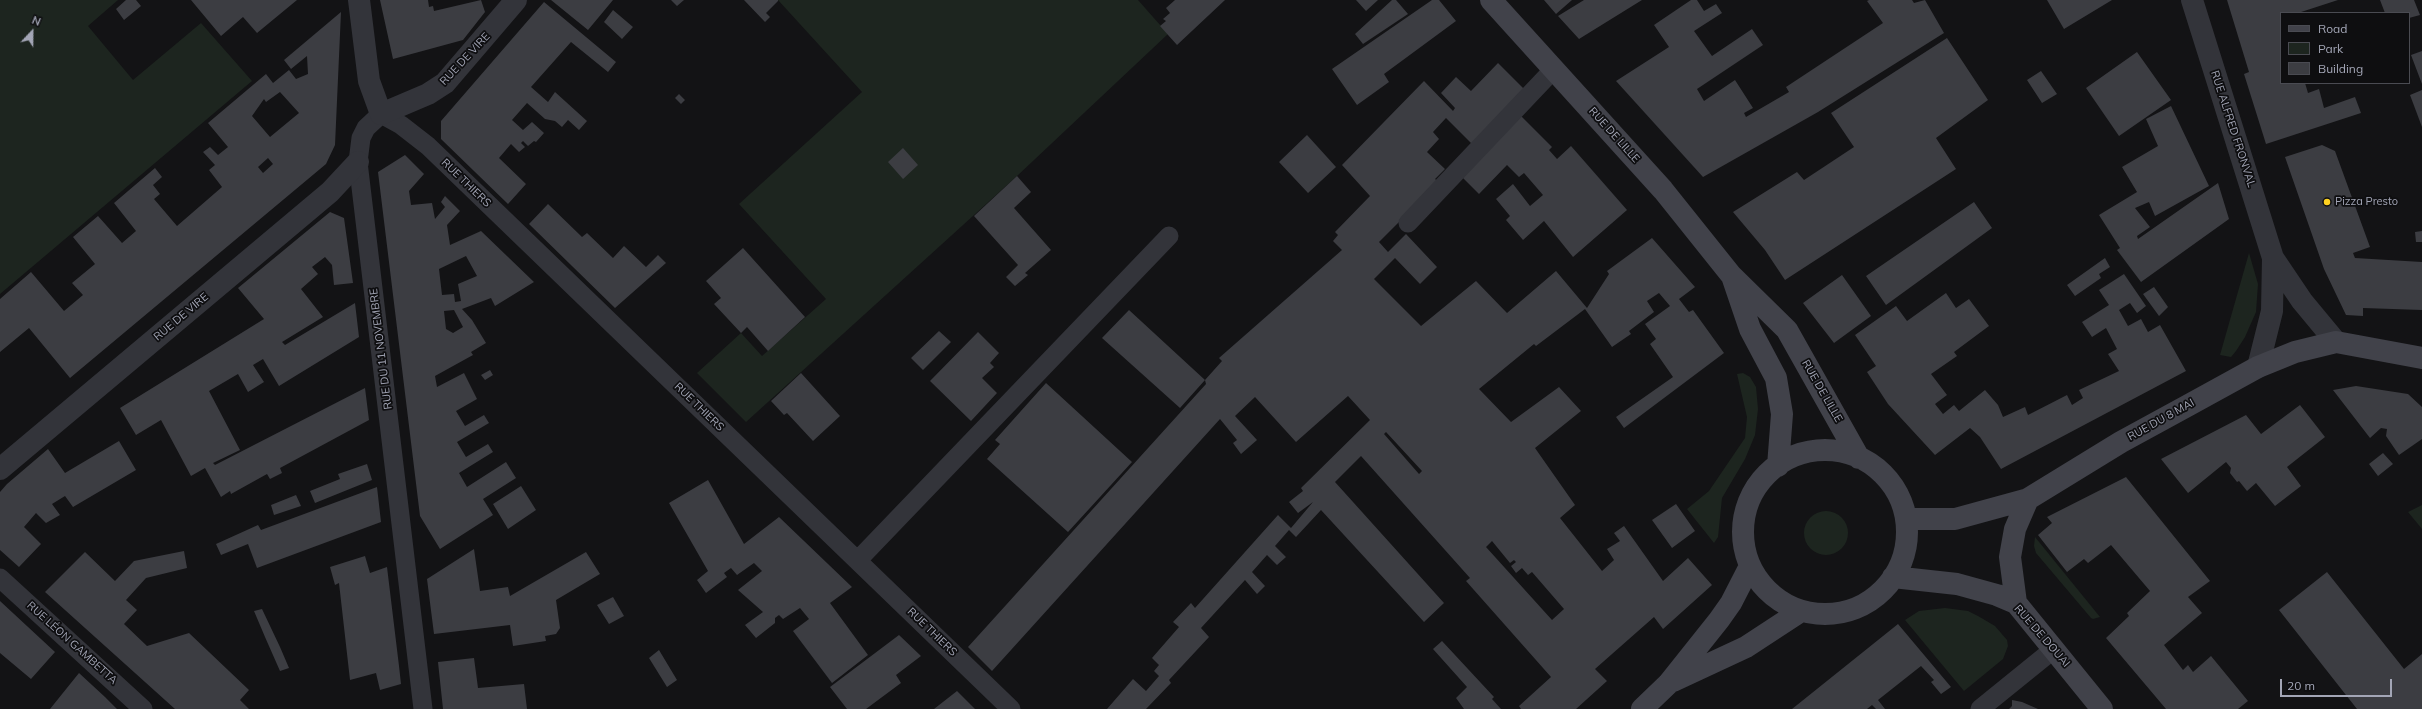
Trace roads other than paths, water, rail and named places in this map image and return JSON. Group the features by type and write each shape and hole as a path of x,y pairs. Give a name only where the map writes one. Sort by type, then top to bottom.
{"main road":[{"name":"RUE DE LILLE","path":"1491,0 1664,190 1731,275 1787,330 1859,458"},
{"name":"RUE DE LILLE","path":"1731,275 1750,329 1776,378 1782,414 1778,466"},
{"name":"RUE DU 8 MAI","path":"1906,520 1955,519 2028,499 2121,442 2258,367 2296,352 2336,342 2422,358"},
{"path":"1837,451 1859,458 1881,473 1890,483 1903,506 1906,520 1907,540 1902,560 1893,577 1876,597 1853,609 1827,614 1801,611 1770,594 1759,581 1750,566 1744,544 1746,514 1750,500 1762,480 1778,466 1795,456 1814,452 1837,451"},
{"path":"2016,603 2010,557 2015,529 2028,499"},
{"path":"1642,709 1668,684 1719,620 1750,566"},
{"name":"RUE DE DOUAI","path":"1893,577 1957,584 1997,595 2016,603 2102,709"},
{"path":"1668,684 1746,646 1801,611"}],"street":[{"path":"359,0 368,81 381,114"},
{"name":"RUE DE VIRE","path":"381,114 428,94 445,83 516,0"},
{"name":"RUE ALFRED FRONVAL","path":"2192,0 2273,258 2302,301 2336,342"},
{"name":"RUE DE VIRE","path":"0,469 330,192 358,162"},
{"name":"RUE ALFRED FRONVAL","path":"2258,367 2272,310 2273,258"}],"lane":[{"path":"1408,223 1554,69"},
{"name":"RUE DU 11 NOVEMBRE","path":"381,114 366,128 361,138 358,162 423,709"},
{"name":"RUE THIERS","path":"381,114 401,125 428,146 1011,709"},
{"path":"858,560 1169,236"},
{"name":"RUE LÉON GAMBETTA","path":"0,578 143,709"},
{"path":"1980,709 2054,649"}],"place":[{"name":"Pizza Presto","path":"2327,202"}]}
